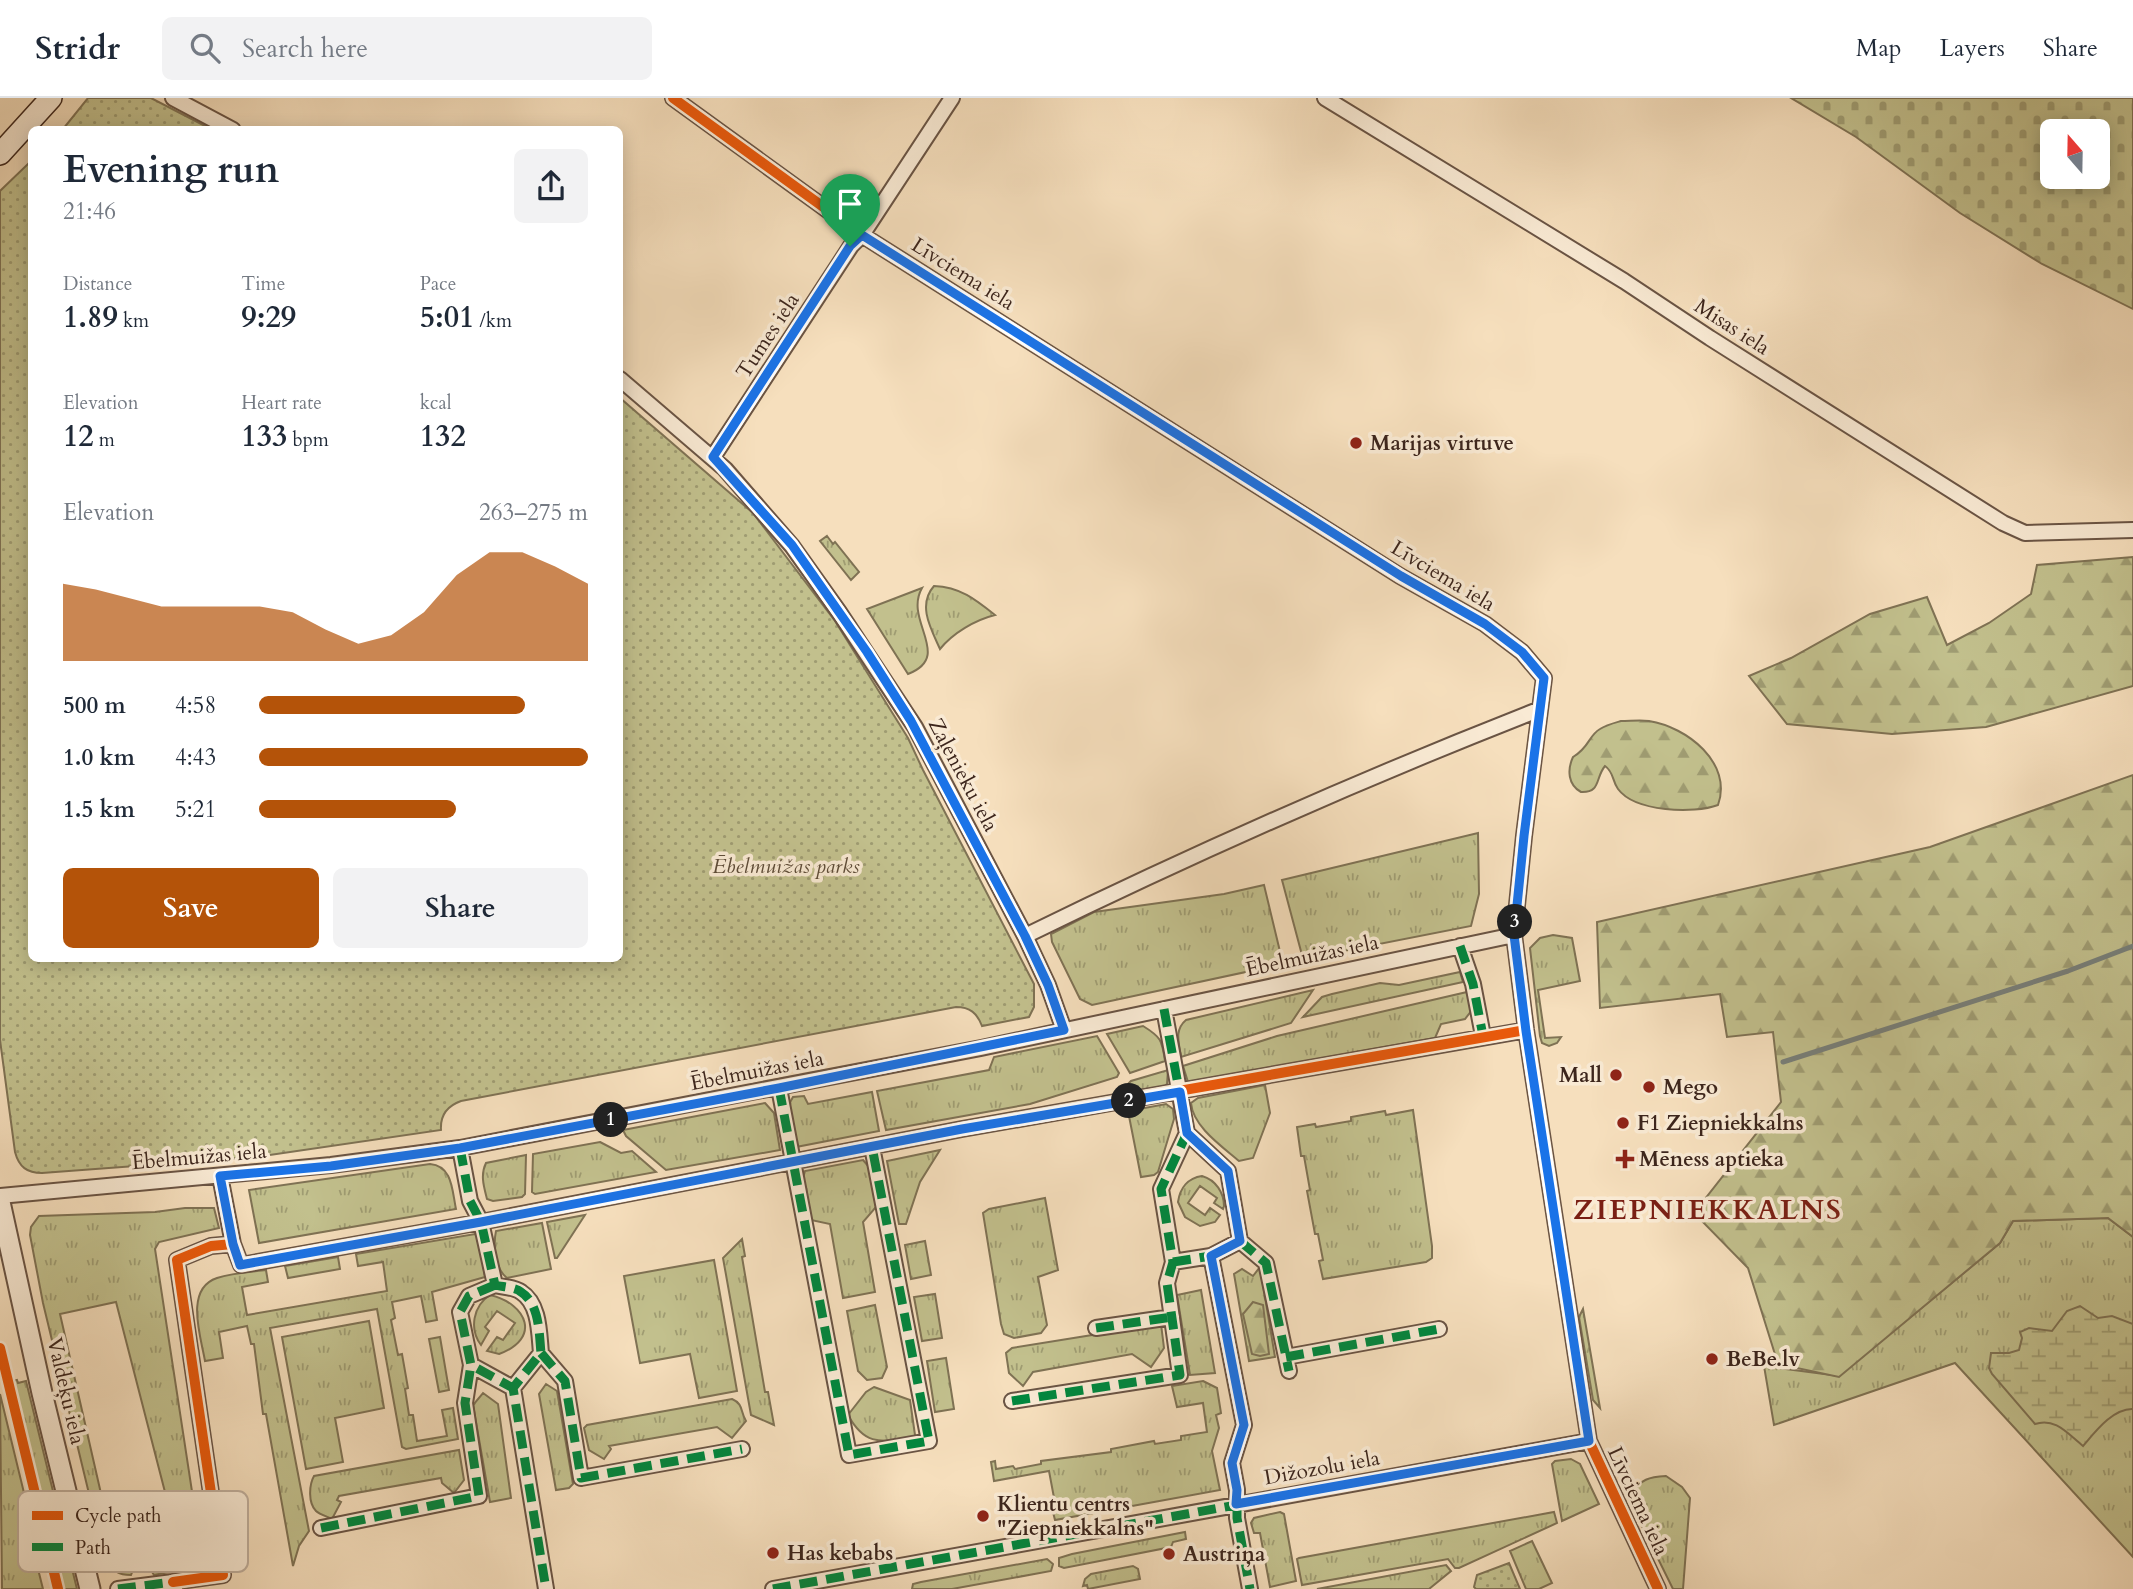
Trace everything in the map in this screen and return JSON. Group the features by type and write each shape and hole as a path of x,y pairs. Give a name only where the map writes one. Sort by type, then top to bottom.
{"main road":[{"path":"0,154 51,98"}],"street":[{"path":"173,98 226,126"},
{"name":"Līvciema iela","path":"673,98 862,235 1401,576 1485,624 1522,652 1544,678 1538,710 1536,750 1514,935 1526,1031 1589,1441 1658,1589"},
{"name":"Tumes iela","path":"713,457 850,246 862,235 952,98"},
{"name":"Misas iela","path":"1325,98 1624,281 2003,523 2025,533 2133,530"},
{"name":"Zaļenieku iela","path":"623,382 713,457 792,545 867,652 915,727 1025,936 1048,985 1064,1030"},
{"path":"1025,936 1158,871 1377,775 1538,710"},
{"name":"Ēbelmuižas iela","path":"0,1196 331,1166 460,1148 779,1088 1514,935"},
{"path":"1460,946 1474,984 1483,1037"},
{"path":"1012,1401 1180,1375 1167,1283 1173,1262 1161,1189 1187,1133 1164,1009"},
{"path":"220,1176 233,1244 240,1265 872,1147 1526,1031"},
{"path":"779,1088 849,1455 929,1441 872,1147"},
{"path":"1187,1133 1228,1171 1240,1241 1266,1263 1287,1364 1439,1329"},
{"path":"460,1148 470,1201 481,1222 495,1285"},
{"name":"Valdeķu iela","path":"0,1202 66,1491"},
{"path":"1173,1262 1211,1256 1240,1241"},
{"path":"211,1491 177,1260 211,1246 233,1244"},
{"path":"1211,1256 1244,1425 1232,1463 1250,1589"},
{"path":"321,1528 479,1496 465,1403 471,1365 460,1312 469,1296 495,1285 521,1291 532,1303 541,1353 565,1381 581,1478 742,1450"},
{"path":"1096,1328 1172,1317"},
{"path":"541,1353 513,1388 545,1589"},
{"path":"471,1365 513,1388"},
{"name":"Dižozolu iela","path":"772,1589 1589,1441"},
{"name":"Valdeķu iela","path":"86,1572 90,1589"},
{"path":"118,1589 174,1585 223,1575 223,1572"}],"green space":[{"path":"88,98 151,98 205,126 65,126"},
{"path":"1791,98 2133,98 2133,309 2042,264 1960,213 1856,137"},
{"name":"Ēbelmuižas parks","path":"28,164 28,962 623,962 623,401 753,513 835,621 908,738 1034,984 1034,1007 1029,1017 982,1026 972,1012 956,1007 461,1101 445,1112 441,1130 256,1157 42,1173 24,1168 15,1152 0,1040 0,191"},
{"path":"827,536 859,572 851,580 820,541"},
{"path":"2133,557 2133,686 1986,727 1892,734 1787,724 1749,676 1791,658 1870,614 1927,597 1947,645 1989,623 2031,594 2037,565"},
{"path":"934,586 959,591 995,615 965,628 940,649 926,609 926,601"},
{"path":"922,588 918,613 928,648 927,658 921,666 908,674 867,609"},
{"path":"1621,721 1646,721 1663,725 1691,739 1713,762 1719,775 1721,790 1718,805 1695,810 1651,807 1626,797 1618,789 1605,766 1592,790 1581,792 1577,789 1570,777 1573,757 1596,732"},
{"path":"2133,775 2133,1237 2108,1218 2013,1221 2000,1243 1839,1377 1778,1364 1748,1268 1694,1213 1781,1102 1773,1032 1727,1037 1720,994 1600,1008 1597,922 1930,847"},
{"path":"1478,833 1479,894 1471,926 1308,958 1302,955 1282,880"},
{"path":"1264,885 1283,964 1092,1005 1080,999 1052,942 1051,934 1094,912 1224,894"},
{"path":"1553,935 1572,938 1580,981 1538,990 1545,1038 1561,1037 1557,1043 1549,1046 1542,1043 1540,1036 1530,948 1540,938"},
{"path":"1460,972 1463,982 1303,1017 1322,997 1332,994 1380,983 1399,985"},
{"path":"1313,990 1291,1023 1181,1057 1179,1032 1186,1020"},
{"path":"1467,992 1472,1010 1465,1019 1441,1024 1435,1038 1188,1082 1183,1066 1277,1036"},
{"path":"1143,1026 1160,1040 1165,1061 1130,1073 1107,1034"},
{"path":"1097,1036 1119,1073 1117,1077 1030,1104 886,1130 877,1091 989,1070 994,1057"},
{"path":"1168,1070 1167,1084 1163,1088 1126,1094 1127,1085 1131,1081"},
{"path":"1265,1085 1270,1113 1253,1158 1239,1161 1203,1128 1191,1103 1198,1098"},
{"path":"872,1092 879,1131 796,1147 788,1106 793,1097 804,1096 808,1104"},
{"path":"765,1103 774,1113 780,1150 666,1170 626,1136 623,1130"},
{"path":"1166,1104 1173,1109 1174,1119 1158,1172 1141,1177 1128,1111"},
{"path":"1413,1110 1432,1258 1426,1262 1323,1279 1319,1261 1323,1260 1318,1234 1315,1234 1307,1191 1310,1190 1297,1127 1351,1121 1351,1117 1385,1111 1386,1115"},
{"path":"600,1142 621,1153 632,1151 656,1172 535,1194 532,1192 533,1154"},
{"path":"940,1150 920,1182 906,1224 899,1224 887,1161"},
{"path":"526,1155 525,1194 522,1197 493,1201 487,1199 483,1176 486,1163"},
{"path":"863,1160 869,1167 876,1207 863,1222 875,1292 843,1298 830,1224 811,1220 803,1178 805,1171"},
{"path":"430,1164 438,1166 447,1174 456,1209 259,1243 249,1190"},
{"path":"1202,1176 1218,1188 1223,1196 1224,1206 1223,1209 1214,1203 1217,1198 1200,1186 1188,1203 1205,1215 1210,1208 1220,1215 1215,1222 1200,1226 1185,1217 1178,1202 1186,1184"},
{"path":"1045,1198 1058,1270 1038,1277 1047,1325 1041,1333 1014,1338 1004,1334 1001,1324 983,1213 989,1209"},
{"path":"214,1208 219,1228 159,1242 155,1249 192,1491 165,1491 116,1302 60,1314 100,1491 88,1491 43,1303 30,1235 31,1227 39,1216"},
{"path":"585,1215 557,1258 555,1258 547,1222"},
{"path":"2108,1218 2133,1237 2133,1557 1955,1363 1774,1425 1764,1366 1839,1376 2000,1243 2013,1221"},
{"path":"542,1223 551,1269 507,1278 500,1269 496,1256 496,1231"},
{"path":"475,1234 479,1239 485,1277 432,1292 437,1320 426,1322 421,1296 392,1302 395,1318 391,1320 398,1355 402,1354 409,1415 413,1415 417,1441 447,1436 442,1410 453,1408 458,1439 406,1449 402,1447 377,1309 270,1328 309,1531 299,1546 293,1566 266,1414 263,1414 254,1344 251,1344 247,1326 219,1332 223,1358 205,1361 197,1315 201,1292 217,1278 266,1270 268,1282 242,1287 247,1315 387,1291 383,1262 358,1266 356,1254"},
{"path":"742,1239 745,1256 742,1257 765,1392 768,1392 774,1425 751,1415 723,1258"},
{"path":"925,1241 931,1275 911,1279 905,1245"},
{"path":"338,1257 340,1269 288,1278 285,1266"},
{"path":"714,1260 737,1391 699,1398 690,1354 640,1363 624,1276"},
{"path":"1260,1267 1275,1357 1249,1361 1234,1274 1242,1269 1253,1276"},
{"path":"1201,1290 1215,1373 1190,1375 1177,1295"},
{"path":"935,1294 942,1338 922,1341 914,1297"},
{"path":"490,1295 513,1306 524,1322 525,1331 521,1340 499,1354 487,1351 497,1337 503,1340 515,1323 497,1311 485,1327 489,1331 481,1345 475,1332 475,1318 480,1305"},
{"path":"1253,1302 1263,1305 1269,1354 1260,1356 1252,1354 1243,1314"},
{"path":"875,1305 887,1367 882,1378 867,1380 858,1371 847,1311"},
{"path":"2080,1306 2098,1318 2112,1316 2133,1324 2133,1409 2118,1412 2083,1446 2055,1425 2042,1422 2035,1424 1989,1368 1991,1353 2019,1350 2022,1338 2020,1332 2029,1328 2052,1331 2067,1311"},
{"path":"1583,1309 1600,1408 1593,1400 1579,1317"},
{"path":"369,1321 384,1408 335,1418 343,1462 306,1469 282,1337"},
{"path":"1161,1324 1164,1348 1151,1367 1132,1354 1033,1372 1023,1386 1009,1373 1006,1353 1012,1348"},
{"path":"440,1337 449,1390 439,1392 429,1339"},
{"path":"946,1358 954,1409 935,1412 927,1361"},
{"path":"12,1381 26,1381 53,1491 38,1491"},
{"path":"1203,1381 1217,1388 1221,1413 1216,1415 1219,1428 1212,1451 1220,1490 1055,1520 1049,1471 994,1481 991,1462 995,1461 996,1469 1013,1466 1015,1469 1041,1464 1041,1461 1111,1452 1111,1449 1154,1441 1155,1444 1181,1440 1181,1436 1207,1432 1203,1403 1177,1407 1172,1386"},
{"path":"546,1384 557,1391 573,1484 569,1488 556,1490 539,1394"},
{"path":"874,1387 910,1400 915,1435 912,1438 874,1440 854,1425 848,1415 866,1392"},
{"path":"483,1393 498,1404 511,1498 490,1502 473,1405"},
{"path":"0,1394 24,1491 18,1491 18,1572 39,1572 43,1589 2,1589"},
{"path":"732,1399 740,1406 746,1421 732,1438 717,1427 609,1446 611,1449 604,1459 589,1450 584,1428 587,1425"},
{"path":"459,1450 464,1480 454,1493 442,1483 441,1478 339,1496 337,1500 341,1502 332,1519 313,1508 310,1489 314,1476"},
{"path":"1571,1459 1580,1464 1599,1504 1562,1521 1552,1464 1555,1461"},
{"path":"1666,1476 1682,1487 1690,1498 1683,1589 1673,1589 1634,1510 1631,1494 1646,1480"},
{"path":"1280,1512 1284,1514 1296,1581 1270,1587 1260,1533 1254,1533 1251,1523 1254,1518"},
{"path":"1554,1512 1557,1523 1459,1568 1455,1568 1448,1559 1302,1585 1299,1558"},
{"path":"1185,1532 1186,1539 1173,1542 1171,1547 1064,1568 1059,1566 1059,1558 1072,1554"},
{"path":"1532,1541 1552,1583 1539,1589 1526,1589 1510,1551"},
{"path":"1047,1559 1053,1564 1051,1571 952,1589 912,1589 913,1584 921,1582"},
{"path":"1509,1563 1520,1589 1474,1587 1477,1575"},
{"path":"1446,1565 1451,1571 1429,1589 1317,1589"},
{"path":"1133,1566 1138,1569 1140,1579 1088,1589 1087,1585 1083,1586 1085,1579 1091,1574"},
{"path":"58,1572 73,1572 77,1589 62,1589"}],"waterway":[{"path":"1783,1062 2068,971 2133,946"}],"marked path":[{"path":"1460,946 1473,984 1483,1036"},
{"path":"1164,1009 1187,1133 1228,1171 1240,1241 1211,1256 1244,1425 1232,1463 1237,1490 1237,1518 1250,1589"},
{"path":"779,1088 849,1455 929,1441 872,1147"},
{"path":"1012,1401 1180,1375 1167,1283 1173,1262 1161,1189 1187,1133"},
{"path":"460,1148 470,1201 481,1222 495,1285 521,1292 532,1304 537,1320 541,1353 513,1388 546,1589"},
{"path":"220,1176 233,1244"},
{"path":"1240,1241 1266,1263 1289,1371"},
{"path":"1173,1262 1211,1256"},
{"path":"495,1285 469,1296 460,1312 471,1365 513,1388"},
{"path":"1096,1328 1172,1317"},
{"path":"1286,1357 1439,1329"},
{"path":"541,1353 565,1381 581,1478 742,1449"},
{"path":"321,1528 479,1496 465,1403 471,1365"},
{"path":"773,1589 1589,1441"},
{"path":"118,1589 173,1582 174,1586"}],"cycle path":[{"path":"673,98 862,235 1400,576 1485,624 1522,652 1544,678 1514,935 1589,1441 1658,1589"},
{"path":"211,1491 177,1260 211,1246 233,1244 241,1265 481,1222 962,1129 1526,1030"},
{"path":"0,1348 34,1491"},
{"path":"54,1572 58,1589"},
{"path":"173,1582 223,1575 223,1572"}],"place":[{"name":"Marijas virtuve","path":"1356,443"},
{"name":"Mall","path":"1616,1075"},
{"name":"Mego","path":"1649,1087"},
{"name":"F1 Ziepniekkalns","path":"1623,1123"},
{"name":"Mēness aptieka","path":"1625,1159"},
{"name":"BeBe.lv","path":"1712,1359"},
{"name":"Klientu centrs \"Ziepniekkalns\"","path":"983,1516"},
{"name":"Has kebabs","path":"773,1553"},
{"name":"Austriņa","path":"1169,1554"}],"district":[{"name":"ZIEPNIEKKALNS","path":"1708,1210"}],"route":[{"path":"862,235 1401,576 1485,624 1522,652 1544,678 1538,710 1536,750 1514,935 1526,1031 1589,1441 1236,1504 1237,1490 1232,1463 1244,1425 1211,1256 1240,1241 1228,1171 1187,1133 1180,1092 962,1129 481,1222 240,1265 233,1244 220,1176 331,1166 460,1148 779,1088 1064,1030 1048,985 1025,936 911,721 867,652 792,545 713,457 850,246 862,235"}]}
